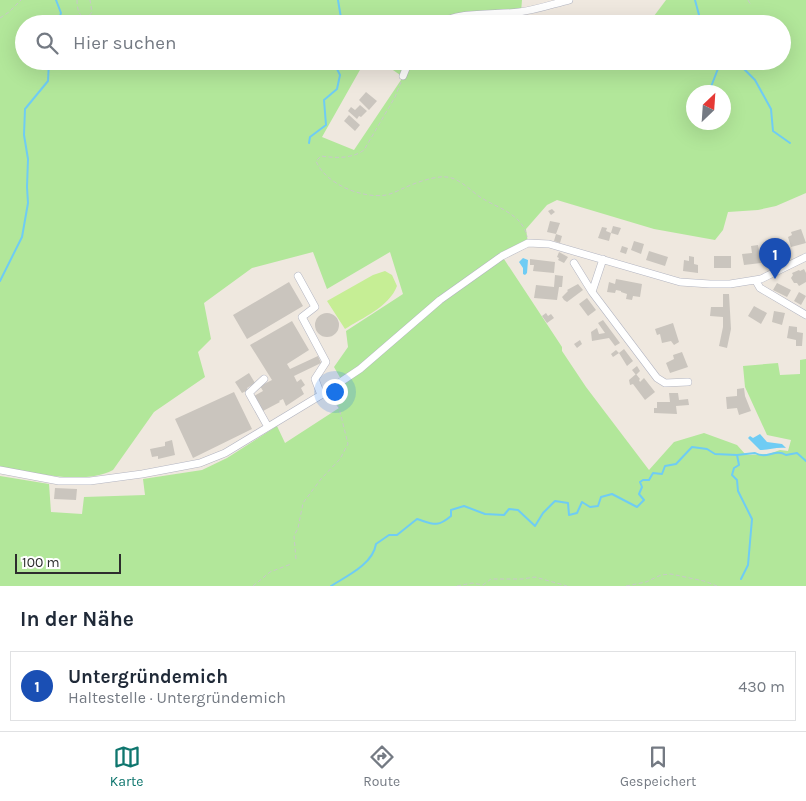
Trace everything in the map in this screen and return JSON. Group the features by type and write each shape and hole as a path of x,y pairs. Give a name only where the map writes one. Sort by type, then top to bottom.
{"street":[{"path":"480,15 521,12 569,0"},
{"path":"403,76 405,70"},
{"path":"0,470 72,482 108,479 200,464 225,453 360,369 461,284 502,256 528,243 549,244 680,282 730,284 756,280 806,257"},
{"path":"592,292 603,259"},
{"path":"574,263 592,292 657,378 665,383 688,382"},
{"path":"298,276 315,307 302,316 326,362 315,379 324,393"},
{"path":"756,280 760,288 806,315"},
{"path":"264,379 249,393 268,427"}],"path":[{"path":"0,18 21,0"},
{"path":"77,0 77,7 81,15"},
{"path":"89,15 92,12 90,0"},
{"path":"748,0 751,5"},
{"path":"403,76 395,97 364,150 358,155 334,158 321,156 316,161 319,168 337,184 354,192 368,195 387,195 413,184 441,177 457,179 481,197 508,211 526,230 528,243"},
{"path":"296,560 294,536 298,528 302,503 321,479 340,460 348,444 339,408 324,393"},
{"path":"253,586 270,572 291,564"},
{"path":"626,586 646,582 661,575 671,574 704,581 717,586"},
{"path":"457,586 472,583 483,584 490,579 522,580 535,577 567,586"}],"green space":[{"path":"0,0 522,0 521,12 523,15 15,15 15,70 360,70 322,137 354,150 403,77 393,70 791,70 791,15 655,15 666,0 806,0 806,193 776,206 758,210 728,212 723,230 715,240 654,229 557,200 547,205 526,229 528,243 502,256 586,387 649,470 674,442 704,433 737,445 746,455 769,454 780,450 788,451 791,440 767,435 745,387 743,366 778,363 780,375 800,374 800,360 806,359 806,586 0,586 0,476 49,484 51,512 82,514 84,497 145,495 143,479 202,470 227,458 277,426 285,443 339,408 327,391 342,381 334,367 348,347 346,331 403,294 390,252 327,289 313,252 252,268 204,303 211,339 198,352 205,377 154,412 113,470 101,475 87,477 58,476 0,467"},
{"path":"385,271 392,275 397,286 393,293 382,306 345,329 327,301 373,275"}],"water":[{"path":"523,258 528,260 527,273 525,275 519,262"},
{"path":"760,434 767,442 782,444 786,448 760,450 748,438 750,436 753,438"}],"building":[{"path":"366,92 377,101 369,110 359,100"},
{"path":"360,105 367,111 357,119 348,111 351,107 355,110"},
{"path":"349,115 360,125 355,131 344,121"},
{"path":"552,209 555,212 551,215 548,211"},
{"path":"550,221 560,223 556,234 547,232"},
{"path":"613,226 621,228 618,235 611,233"},
{"path":"602,227 607,228 606,231 611,233 609,241 598,238"},
{"path":"801,229 806,243 791,247 788,237 792,235 791,232"},
{"path":"556,234 562,236 560,243 554,241"},
{"path":"634,241 644,244 641,254 631,250"},
{"path":"758,245 761,263 744,265 742,254 752,253 751,246"},
{"path":"622,246 628,248 626,254 620,252"},
{"path":"782,247 782,250 786,249 787,255 772,260 770,249"},
{"path":"649,251 668,257 665,266 646,260"},
{"path":"559,252 568,257 564,263 558,260"},
{"path":"689,256 694,257 694,264 698,265 698,273 683,271 684,260 689,261"},
{"path":"714,256 731,256 731,268 714,268"},
{"path":"530,259 555,262 554,273 533,271 534,265 530,265"},
{"path":"804,269 806,282 799,286 791,278 792,273"},
{"path":"555,275 563,276 562,287 559,287 557,300 534,298 536,285 554,287"},
{"path":"616,279 642,284 640,297 633,296 632,300 626,299 627,294 621,291 616,290 615,293 607,292 609,282 615,284"},
{"path":"289,282 303,306 247,339 233,315"},
{"path":"777,283 791,290 787,297 773,290"},
{"path":"578,284 583,290 567,302 564,300 562,297 567,290"},
{"path":"799,292 806,296 801,305 794,301"},
{"path":"723,294 729,294 731,329 727,348 719,346 723,317 710,316 711,307 723,307"},
{"path":"587,298 596,310 588,316 579,304"},
{"path":"754,306 767,313 761,324 748,316"},
{"path":"774,311 785,313 782,325 772,322"},
{"path":"327,313 332,314 338,320 338,330 332,336 327,337 322,336 316,330 315,325 316,320 322,314"},
{"path":"546,313 548,316 551,314 554,318 547,323 542,316"},
{"path":"603,320 620,343 615,346 609,338 592,341 591,332 597,328 599,334 605,333 598,323"},
{"path":"292,321 309,350 287,364 290,369 318,356 321,363 294,376 297,382 301,379 305,385 301,388 304,394 286,406 283,399 263,411 254,396 263,391 260,386 272,380 250,345"},
{"path":"673,323 679,342 674,345 671,341 662,343 660,334 657,335 655,329"},
{"path":"789,326 797,327 797,332 803,333 802,346 796,346 796,340 787,338"},
{"path":"580,340 582,344 577,348 574,344"},
{"path":"624,349 633,361 627,366 619,353"},
{"path":"616,350 619,353 613,357 611,354"},
{"path":"682,352 688,367 670,373 666,363 674,359 673,355"},
{"path":"637,366 640,371 636,375 632,370"},
{"path":"249,373 255,383 242,393 235,382"},
{"path":"636,374 640,382 644,378 655,392 645,400 633,384 630,385 629,380"},
{"path":"744,388 751,411 739,415 737,408 727,409 726,397 737,396 737,389"},
{"path":"234,392 252,429 193,458 175,419"},
{"path":"669,393 678,393 679,400 688,399 689,405 676,406 677,414 654,413 654,408 657,408 657,402 670,402"},
{"path":"172,440 175,455 158,459 158,456 152,457 150,449 165,446 165,442"},
{"path":"55,488 77,489 76,500 54,499"}],"waterway":[{"path":"56,0 60,15"},
{"path":"338,0 340,15"},
{"path":"695,0 699,15"},
{"path":"0,281 22,237 28,203 28,159 24,135 25,109 48,81 49,70"},
{"path":"309,143 310,137 326,125 324,100 337,89 340,75 338,70"},
{"path":"712,85 717,70"},
{"path":"745,70 755,80 771,109 773,131 790,143"},
{"path":"331,586 365,563 370,558 376,544 389,535 397,535 417,519 438,524 451,516 451,510 464,506 485,514 504,515 509,509 518,510 535,526 543,513 555,501 568,503 569,515 577,513 582,502 590,507 598,506 601,497 612,494 637,507 644,500 639,494 642,487 640,482 649,480 653,473 662,474 665,466 676,464 692,447 707,449 715,454 737,455 755,453 763,455 782,453 786,455 797,453 806,461"},
{"path":"737,455 739,465 734,468 732,475 737,480 738,491 752,519 748,565 741,579"}],"place":[{"name":"Untergründemich","path":"775,279"}]}
